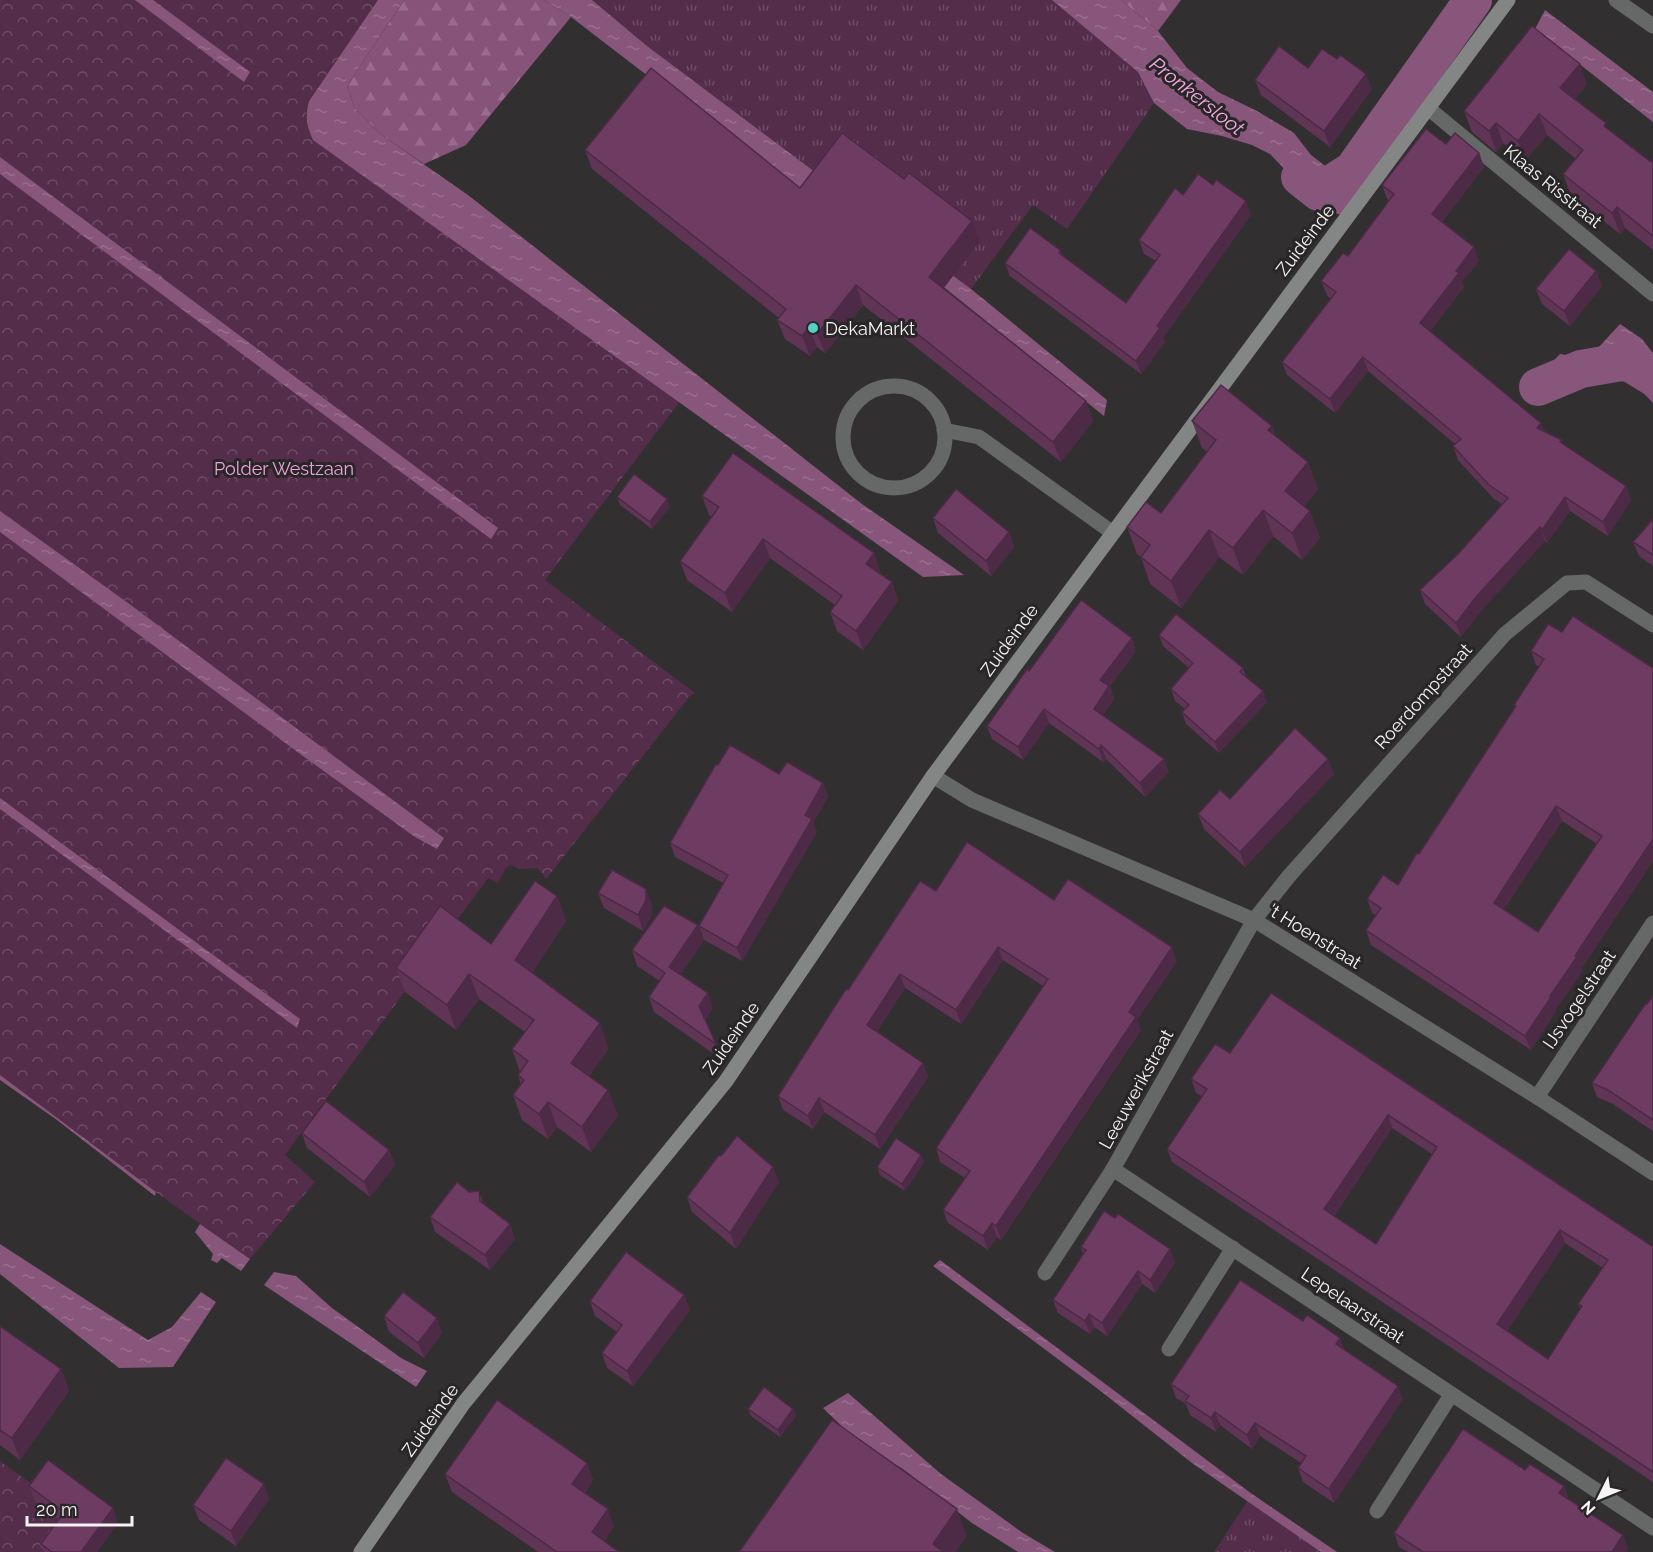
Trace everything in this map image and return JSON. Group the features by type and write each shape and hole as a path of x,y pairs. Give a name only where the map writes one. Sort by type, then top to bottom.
{"street":[{"name":"Zuideinde","path":"361,1552 463,1404 726,1081 933,776 1508,0"},
{"path":"1616,0 1653,26"},
{"name":"Klaas Risstraat","path":"1428,108 1653,294"},
{"path":"889,385 905,387 921,393 934,404 942,419 944,430 942,453 935,468 922,480 906,487 890,488 873,484 858,475 843,445 843,429 848,413 858,399 872,390 889,385"},
{"path":"944,430 979,436 1113,533"},
{"name":"Roerdompstraat","path":"1254,920 1289,876 1504,634 1567,583 1586,582 1653,625"},
{"name":"'t Hoenstraat","path":"933,776 972,800 1254,920 1537,1097 1653,1173"},
{"name":"Leeuwerikstraat","path":"1045,1273 1113,1169 1254,920"},
{"name":"IJsvogelstraat","path":"1537,1097 1653,923"},
{"name":"Lepelaarstraat","path":"1113,1169 1653,1528"},
{"path":"1168,1349 1233,1248"},
{"path":"1377,1511 1451,1395"}],"green space":[{"name":"Polder Westzaan","path":"0,0 379,0 309,100 306,120 313,139 680,401 545,580 695,693 690,696 546,879 537,868 521,869 510,865 505,869 498,883 488,878 285,1155 315,1182 250,1259 0,1076"},
{"path":"404,0 544,0 571,17 466,145 424,164 379,133 354,107 347,86"},
{"path":"592,0 1052,0 1138,72 1154,103 1067,229 1033,205 971,289 647,46"},
{"path":"1121,0 1181,0 1158,31"},
{"path":"0,1461 71,1513 44,1552 0,1552"},
{"path":"1252,1494 1337,1552 1214,1552"}],"water":[{"path":"135,0 153,0 250,72 244,82"},
{"path":"378,0 404,0 347,86 354,107 379,133 468,195 862,504 964,575 923,577 313,140 307,120 309,101"},
{"path":"544,0 592,0 647,46 971,289 1107,400 1104,416 935,280 893,264 571,17"},
{"name":"Pronkersloot","path":"1052,0 1121,0 1158,31 1187,68 1218,92 1294,133 1311,155 1341,178 1367,189 1347,216 1334,213 1317,203 1270,154 1252,145 1187,129 1154,103 1138,72"},
{"path":"1463,0 1491,0 1465,25 1461,12"},
{"path":"1545,10 1653,92 1653,122 1535,29"},
{"path":"0,157 498,528 491,539 0,174"},
{"path":"1620,324 1642,339 1653,353 1653,403 1635,384 1602,377 1575,378 1567,375 1526,389 1560,354 1584,358 1598,348"},
{"path":"0,511 128,603 444,838 437,849 415,837 303,756 0,532"},
{"path":"0,798 300,1019 297,1028 0,809"},
{"path":"0,1075 156,1192 155,1196 57,1120 0,1080"},
{"path":"200,1224 250,1259 241,1271 222,1258 217,1263 211,1260 213,1254 195,1232"},
{"path":"0,1244 148,1340 172,1327 201,1292 216,1302 173,1367 119,1368 0,1274"},
{"path":"940,1260 1252,1494 1337,1552 1321,1552 1192,1463 1098,1389 933,1266"},
{"path":"274,1272 296,1276 332,1308 401,1358 427,1371 416,1387 264,1285"},
{"path":"848,1393 941,1474 1023,1533 1055,1552 1018,1552 972,1523 903,1469 861,1445 823,1408"}],"building":[{"path":"1532,26 1580,64 1560,88 1606,123 1604,126 1651,162 1653,159 1653,236 1617,207 1612,213 1563,174 1583,150 1539,114 1518,141 1496,123 1489,131 1464,111"},
{"path":"1279,46 1308,68 1322,49 1337,59 1340,55 1366,74 1324,131 1255,80"},
{"path":"651,68 800,188 842,133 904,179 909,173 972,221 929,277 1086,401 1053,442 856,285 817,334 809,327 802,336 777,320 786,309 585,150"},
{"path":"1426,129 1446,144 1455,133 1479,153 1432,214 1474,247 1456,271 1459,273 1420,323 1541,423 1537,428 1562,440 1560,442 1626,486 1603,522 1565,497 1542,530 1540,527 1476,597 1456,623 1420,590 1459,553 1508,498 1489,485 1453,446 1461,439 1363,357 1330,399 1282,362 1336,292 1321,281 1343,253 1348,256 1394,194 1382,185"},
{"path":"1198,174 1213,185 1216,180 1246,201 1157,326 1160,328 1136,361 1005,263 1030,228 1060,250 1059,253 1126,303 1160,255 1139,240 1175,188 1183,195"},
{"path":"1569,249 1596,271 1564,311 1536,289"},
{"path":"1221,385 1272,426 1268,430 1308,462 1285,491 1310,511 1292,533 1263,510 1233,548 1209,530 1171,581 1141,557 1150,545 1127,527 1146,502 1161,513 1216,440 1192,421"},
{"path":"733,453 874,553 866,564 892,582 856,631 830,612 842,596 763,539 725,593 680,561 719,507 702,496"},
{"path":"634,474 667,499 650,522 617,497"},
{"path":"956,489 1009,532 986,561 933,518"},
{"path":"1653,519 1653,555 1633,542"},
{"path":"1081,600 1132,638 1100,680 1109,686 1094,709 1164,759 1140,783 1101,745 1099,749 1044,709 1018,747 987,726 1027,669 1029,671"},
{"path":"1176,614 1243,668 1240,672 1263,691 1215,742 1182,712 1189,705 1171,689 1193,663 1159,635"},
{"path":"1573,616 1653,668 1653,839 1525,1036 1366,930 1381,908 1367,899 1383,875 1398,885 1516,706 1514,705 1544,659 1531,651 1548,624 1562,632","holes":["1556,806 1602,836 1538,932 1494,903"]},
{"path":"1295,728 1328,759 1240,852 1198,814 1220,790 1230,799"},
{"path":"730,745 779,774 787,762 823,783 805,815 812,819 737,948 699,926 728,875 670,843 716,764 718,765"},
{"path":"967,842 1054,900 1068,879 1172,947 1129,1012 1136,1017 996,1226 992,1223 983,1236 943,1210 970,1171 936,1148 1048,979 998,947 956,1010 900,974 867,1025 923,1063 875,1135 819,1098 808,1116 778,1096 846,989 848,990 920,881 936,891"},
{"path":"612,870 646,889 646,900 638,915 598,893"},
{"path":"535,881 557,896 515,960 600,1023 571,1063 608,1090 582,1127 548,1102 539,1114 513,1095 524,1080 518,1075 528,1061 512,1049 534,1020 469,974 447,1005 396,968 440,906 491,944"},
{"path":"664,906 698,925 669,967 708,993 699,1006 716,1044 649,997 665,973 632,950"},
{"path":"1271,993 1653,1247 1653,1472 1167,1149 1207,1089 1191,1079 1215,1044 1230,1053","holes":["1388,1115 1437,1147 1376,1244 1324,1209","1560,1230 1608,1260 1578,1304 1582,1306 1548,1359 1497,1324"]},
{"path":"1653,996 1653,1120 1608,1090 1592,1083"},
{"path":"326,1101 389,1150 364,1182 302,1133"},
{"path":"737,1136 773,1167 730,1233 687,1197 719,1155 721,1156"},
{"path":"896,1138 921,1155 902,1184 877,1167"},
{"path":"457,1182 469,1192 479,1191 480,1201 510,1224 485,1255 430,1217"},
{"path":"1104,1211 1115,1218 1118,1214 1170,1249 1150,1280 1138,1271 1102,1323 1089,1314 1085,1321 1053,1300 1086,1250 1081,1247"},
{"path":"626,1252 684,1295 627,1371 602,1353 622,1325 590,1301"},
{"path":"1240,1280 1303,1321 1307,1315 1340,1338 1336,1344 1398,1386 1329,1489 1298,1468 1306,1456 1255,1423 1247,1435 1215,1412 1211,1418 1185,1401 1189,1396 1171,1384"},
{"path":"403,1292 437,1318 418,1343 384,1316"},
{"path":"0,1326 61,1369 12,1438 0,1430"},
{"path":"764,1387 793,1409 778,1430 748,1409"},
{"path":"497,1400 587,1463 572,1484 608,1509 592,1532 619,1552 557,1552 445,1474"},
{"path":"832,1420 957,1509 933,1544 944,1552 739,1552"},
{"path":"1463,1429 1525,1470 1530,1464 1564,1486 1559,1493 1623,1535 1612,1552 1423,1552 1394,1533"},
{"path":"226,1458 264,1484 231,1531 193,1505"},
{"path":"48,1460 113,1508 81,1552 52,1552 41,1544 64,1512 29,1486"}],"waterway":[{"path":"1300,177 1319,192 1353,170 1473,0"},
{"path":"1538,387 1581,369 1627,361 1653,377"}],"place":[{"name":"DekaMarkt","path":"813,328"}]}
